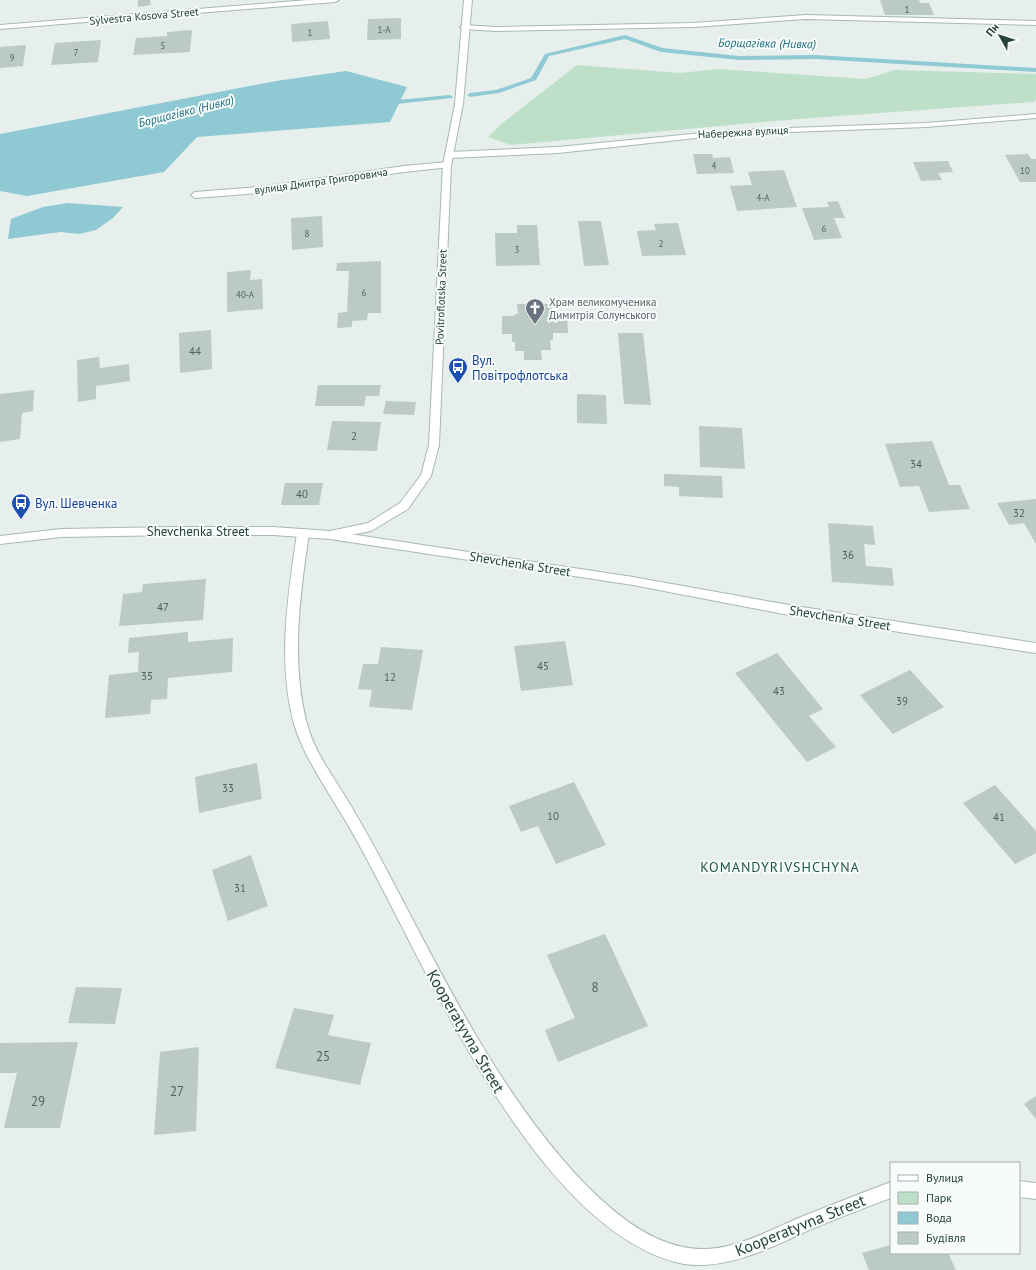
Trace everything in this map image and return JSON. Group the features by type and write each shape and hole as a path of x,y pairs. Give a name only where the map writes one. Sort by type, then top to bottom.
{"street":[{"name":"Sylvestra Kosova Street","path":"0,27 335,0"},
{"name":"Povitroflotska Street","path":"330,535 371,527 404,506 426,476 434,445 437,409 447,165 450,155 459,97 464,27 468,0"},
{"path":"464,27 495,29 693,25 806,17 909,21 1036,23"},
{"name":"Набережна вулиця","path":"450,155 558,150 733,132 926,125 1036,116"},
{"name":"вулиця Дмитра Григоровича","path":"195,195 260,190 404,169 447,165"},
{"name":"Shevchenka Street","path":"0,540 76,533 273,531 330,535 633,581 797,611 1021,647 1036,648"},
{"name":"Kooperatyvna Street","path":"303,533 296,580 292,657 293,682 301,726 317,763 359,832 398,903 468,1039 517,1118 568,1180 600,1210 627,1230 658,1247 688,1256 716,1257 742,1252 860,1200 890,1190"},
{"path":"1020,1189 1036,1191"}],"green space":[{"path":"577,65 680,73 718,69 866,79 894,70 1036,74 1036,100 1033,102 798,119 511,145 488,137 500,125"}],"water":[{"path":"346,71 407,87 390,122 197,137 164,172 27,196 0,191 0,134 276,81"},
{"path":"68,203 123,207 113,218 96,230 79,234 61,232 8,239 11,219 43,207"}],"building":[{"path":"138,0 150,0 151,5 138,7"},
{"path":"880,0 919,0 920,3 929,3 934,15 885,15"},
{"path":"401,18 401,39 367,40 368,19"},
{"path":"328,21 330,39 292,42 291,24"},
{"path":"192,30 190,52 133,55 136,38 167,36 167,32"},
{"path":"101,40 98,62 51,65 55,43"},
{"path":"26,45 23,66 0,68 0,47"},
{"path":"693,154 712,154 713,158 730,157 734,173 697,174"},
{"path":"1028,154 1031,159 1036,159 1036,182 1020,182 1005,155"},
{"path":"948,161 953,172 938,173 942,180 921,181 913,162"},
{"path":"784,170 797,207 737,211 730,186 752,185 748,172"},
{"path":"838,201 845,218 834,218 842,238 814,240 802,208 829,207 827,202"},
{"path":"322,216 323,247 292,250 291,218"},
{"path":"578,221 601,221 609,265 584,266"},
{"path":"678,223 686,255 642,256 637,231 656,230 654,224"},
{"path":"517,225 537,225 540,265 496,266 495,233 517,233"},
{"path":"381,261 381,313 368,313 367,320 352,321 352,327 337,328 338,313 347,312 349,271 336,271 337,263"},
{"path":"251,270 250,280 262,279 263,309 227,312 227,272"},
{"name":"Храм великомученика Димитрія Солунського","path":"517,304 551,304 552,313 554,313 554,316 567,316 568,333 553,333 553,340 550,340 551,350 541,350 542,360 524,360 524,351 515,351 515,342 512,342 512,334 502,334 502,316 515,316 515,314 518,314"},
{"path":"211,330 212,369 180,373 179,333"},
{"path":"618,333 643,333 651,405 624,404"},
{"path":"99,357 100,368 129,364 130,381 96,386 96,399 78,402 77,360"},
{"path":"318,385 381,385 379,396 366,396 364,406 315,406"},
{"path":"34,390 33,411 22,413 20,439 0,442 0,394"},
{"path":"577,394 606,395 607,424 577,423"},
{"path":"386,401 416,402 414,415 383,414"},
{"path":"332,421 381,422 377,451 327,450"},
{"path":"699,426 742,428 745,469 700,467"},
{"path":"932,441 949,485 960,485 970,509 929,512 919,486 900,487 885,444"},
{"path":"664,474 722,476 723,498 679,496 679,487 664,486"},
{"path":"285,483 323,483 319,505 281,505"},
{"path":"1036,499 1036,544 1024,523 1009,525 997,503"},
{"path":"828,523 873,526 875,545 864,544 866,566 892,568 894,586 832,582"},
{"path":"206,579 203,620 119,626 123,594 142,592 143,584"},
{"path":"188,632 188,642 233,638 232,672 168,678 167,699 151,700 150,714 105,718 109,675 138,672 139,652 128,653 129,638"},
{"path":"565,641 573,685 521,691 514,646"},
{"path":"381,647 423,650 412,710 369,707 372,690 358,689 363,664 378,664"},
{"path":"777,653 823,709 809,716 836,747 807,762 735,673"},
{"path":"910,670 944,707 893,734 860,695"},
{"path":"257,763 262,799 199,813 195,777"},
{"path":"574,782 606,845 556,864 538,826 521,832 509,806"},
{"path":"995,785 1036,831 1036,853 1015,864 963,803"},
{"path":"251,855 268,906 228,921 212,870"},
{"path":"605,934 648,1026 558,1062 545,1030 575,1018 547,955"},
{"path":"76,987 122,988 115,1024 68,1023"},
{"path":"294,1008 334,1015 328,1035 371,1043 360,1085 275,1068"},
{"path":"78,1042 60,1128 4,1128 17,1073 0,1073 0,1043"},
{"path":"199,1047 196,1131 154,1135 160,1052"},
{"path":"1036,1096 1036,1119 1024,1104"},
{"path":"890,1245 890,1254 948,1254 956,1270 869,1270 862,1253"}],"waterway":[{"name":"Борщагівка (Нивка)","path":"470,95 497,92 534,79 547,55 625,37 661,50 739,58 815,57 1036,70"},
{"name":"Борщагівка (Нивка)","path":"387,103 450,97"}],"place":[{"name":"Храм великомученика Димитрія Солунського","path":"535,325"},
{"name":"Вул. Повітрофлотська","path":"458,384"},
{"name":"Вул. Шевченка","path":"21,520"}],"district":[{"name":"KOMANDYRIVSHCHYNA","path":"780,867"}]}
